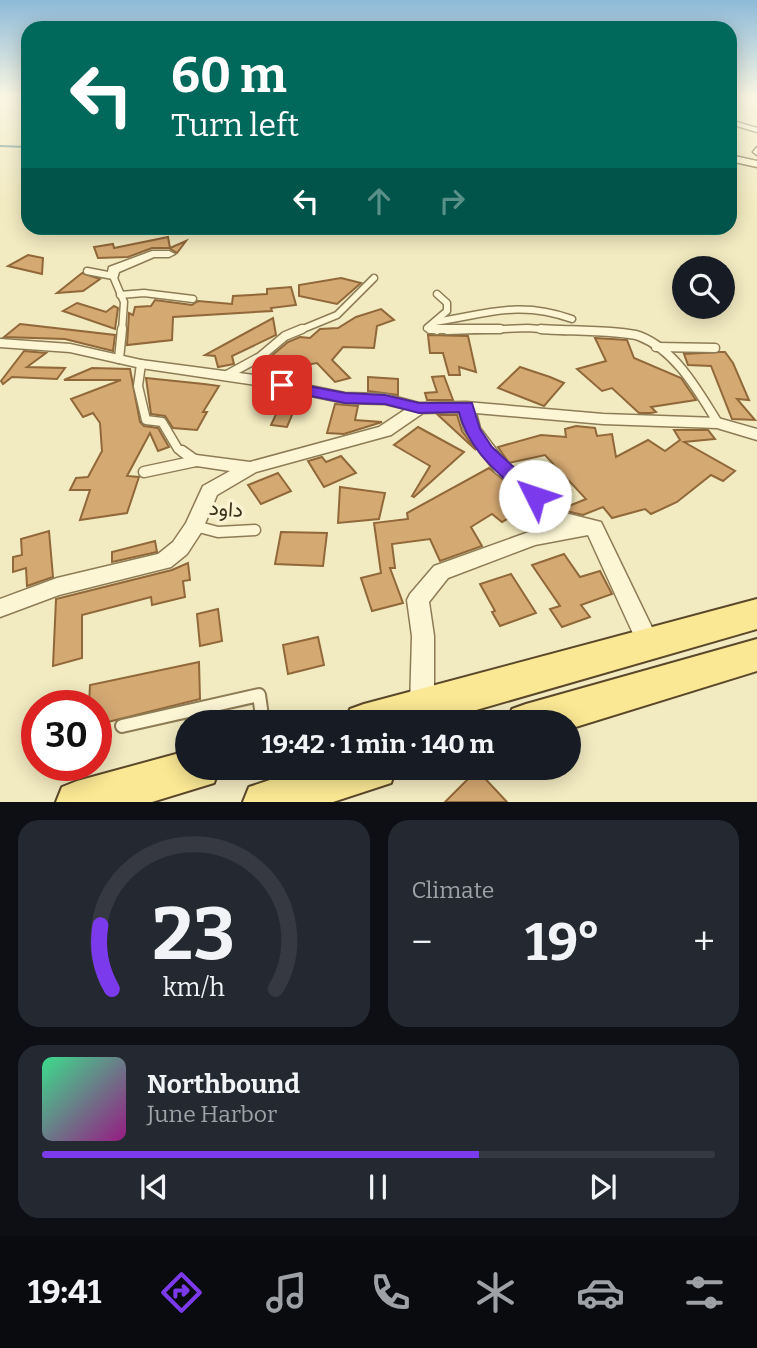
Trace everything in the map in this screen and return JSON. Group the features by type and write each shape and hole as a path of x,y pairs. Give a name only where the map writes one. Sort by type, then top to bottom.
{"main road":[{"path":"411,710 757,614"},
{"path":"570,710 757,655"},
{"path":"77,802 175,775"},
{"path":"276,800 338,780"}],"street":[{"path":"737,155 757,152"},
{"path":"737,158 757,164"},
{"path":"113,276 113,270 152,254 169,254"},
{"path":"0,343 70,348 141,364 345,398 385,400 419,408 466,407 603,419 718,423 757,435"},
{"path":"466,407 472,429 502,469 521,480 559,519 594,527"},
{"path":"0,608 57,587 164,561 180,548 195,526 209,491 250,468 385,431 419,408"},
{"path":"196,461 250,468"},
{"path":"594,527 649,644"},
{"path":"422,707 423,636 418,600 441,572 533,538 594,527"}],"lane":[{"path":"86,271 113,276 124,302 121,317 123,338 119,359"},
{"path":"225,376 260,357 285,336 337,315 373,278"},
{"path":"120,295 144,293 192,299"},
{"path":"438,294 447,303 447,311 427,328 438,331 514,328 638,336 666,353 692,381 718,423"},
{"path":"432,323 454,320 494,308 530,305 572,319"},
{"path":"656,347 680,345 715,348"},
{"path":"141,364 138,386 146,419 162,422 178,449 196,461"},
{"path":"144,472 196,461"},
{"name":"داود","path":"195,526 218,532 255,530"},
{"path":"193,710 259,695 261,710"},
{"path":"122,726 175,714"}],"building":[{"path":"168,237 170,248 186,241 177,253 169,248 152,248 128,257 98,258 94,247 113,244 114,248"},
{"path":"28,255 43,258 42,274 8,266"},
{"path":"82,273 100,279 83,291 57,293"},
{"path":"341,278 361,283 337,304 299,296 299,285"},
{"path":"291,287 296,305 271,308 272,311 173,317 172,340 127,345 129,313 133,315 135,307 151,306 155,300 192,305 198,301 232,304 233,296 267,294 267,289"},
{"path":"77,303 106,312 114,306 118,308 115,329 63,311"},
{"path":"381,309 394,320 377,326 374,348 343,347 332,360 350,378 335,382 317,363 284,369 283,365 264,362 288,342 300,337 310,338 320,329 338,328 356,317"},
{"path":"273,318 276,335 232,356 234,364 218,367 215,356 205,355"},
{"path":"20,324 115,335 113,351 65,339 4,337"},
{"path":"428,335 468,336 476,372 459,367 460,375 449,375 443,353 430,353"},
{"path":"595,338 627,340 634,358 681,378 696,400 651,407 656,412 639,413 612,388 602,391 577,369 606,361"},
{"path":"24,351 46,353 27,367 65,368 57,379 12,377 3,384 1,381"},
{"path":"725,352 733,363 749,400 737,399 755,420 732,419 711,366 688,365 684,354"},
{"path":"520,367 564,383 544,406 498,388"},
{"path":"92,368 130,369 140,422 144,426 158,428 169,447 158,451 150,433 127,476 139,477 127,513 80,520 90,490 70,490 76,478 88,477 102,451 100,423 93,413 83,417 71,399 121,380 64,380"},
{"path":"444,376 453,400 427,400 425,393 437,392 432,377"},
{"path":"368,377 398,379 398,395 368,391"},
{"path":"146,378 219,386 203,412 207,412 197,430 173,428 165,416 151,414"},
{"path":"285,395 300,396 287,427 271,425"},
{"path":"335,404 358,406 355,420 382,422 344,434 327,433"},
{"path":"438,415 457,415 462,431 476,450"},
{"path":"576,426 595,428 597,436 612,434 616,457 648,440 665,451 680,440 674,430 708,430 715,439 684,442 735,471 723,481 711,475 677,502 651,514 645,509 612,518 603,507 583,515 566,511 564,508 586,499 545,455 509,463 498,447 541,435 566,437 565,429"},
{"path":"418,427 464,452 414,497 412,496 430,466 394,445"},
{"path":"341,456 356,473 324,487 308,461 322,457 326,462"},
{"path":"489,468 517,491 508,495 524,509 502,522 492,514 471,527 482,546 440,561 430,539 392,544 395,568 390,568 403,603 372,611 361,578 381,573 374,523 408,519 407,513"},
{"path":"278,473 291,491 261,504 248,485"},
{"path":"340,487 385,493 379,519 338,523"},
{"path":"49,531 53,577 27,586 26,568 13,572 13,557 22,555 21,539"},
{"path":"281,532 327,533 323,566 275,564"},
{"path":"155,541 157,552 112,562 112,552"},
{"path":"564,554 580,577 600,571 612,594 581,605 590,617 562,627 550,609 560,606 532,565"},
{"path":"188,563 190,580 183,581 185,597 152,605 151,597 82,615 82,658 53,666 56,599 172,570"},
{"path":"511,574 536,613 500,626 480,584"},
{"path":"218,609 222,641 200,646 197,614"},
{"path":"318,637 324,665 288,674 283,645"},
{"path":"199,662 200,699 112,721 112,690 90,690 90,685"},
{"path":"467,780 486,780 507,802 445,802"}],"waterway":[{"path":"0,146 21,147"}],"route":[{"path":"282,385 345,398 385,400 419,408 466,407 472,429 486,451 502,469 521,480 535,496"}]}
